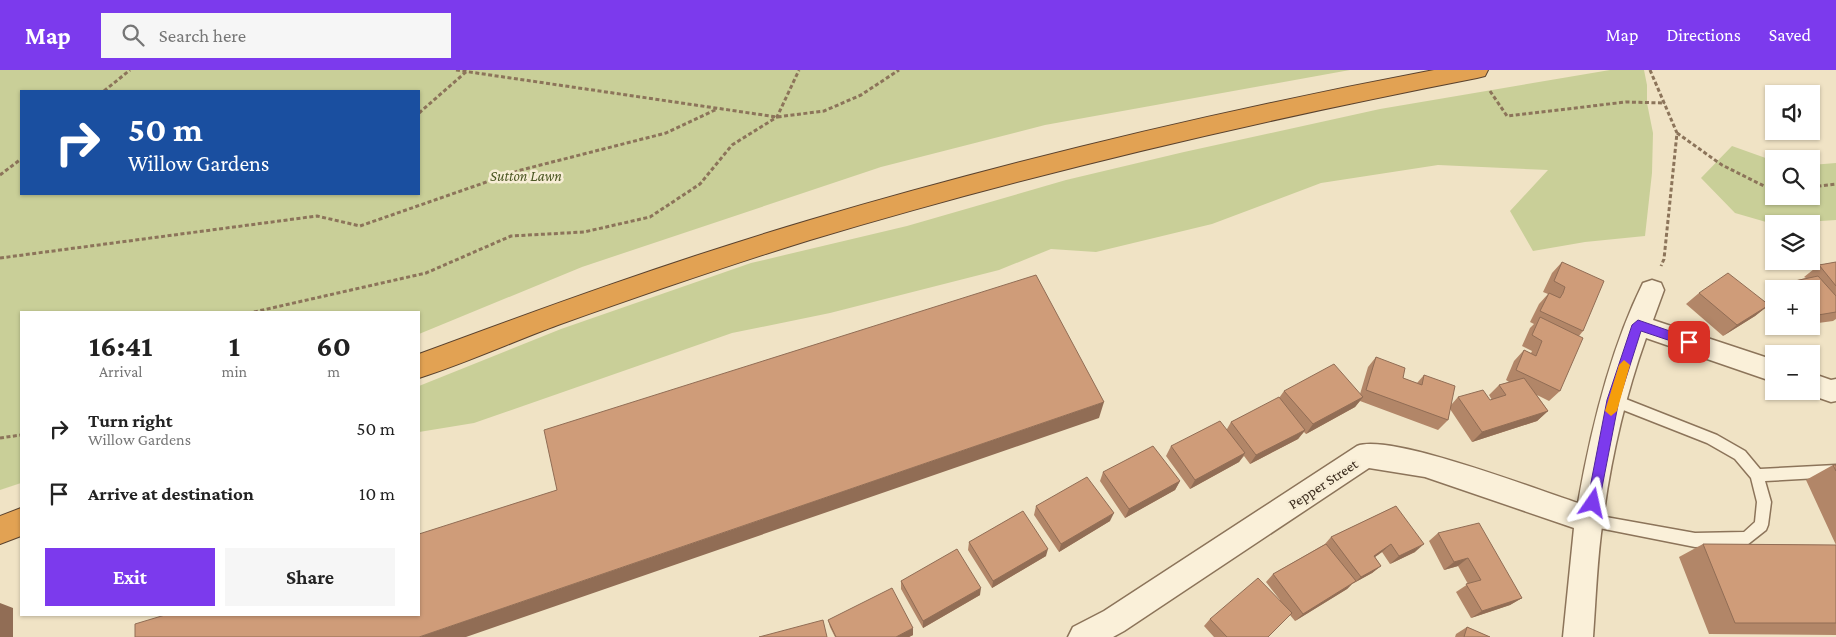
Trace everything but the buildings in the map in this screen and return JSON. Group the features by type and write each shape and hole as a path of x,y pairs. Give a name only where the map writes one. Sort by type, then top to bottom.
{"highway":[{"path":"420,366 643,282 827,225 1016,171 1259,112 1483,80"},
{"path":"0,530 20,522"}],"street":[{"path":"1578,637 1589,520 1613,400 1652,290"},
{"path":"1638,325 1765,369"},
{"path":"1820,387 1831,391 1836,390"},
{"name":"Pepper Street","path":"1083,637 1114,629 1366,455 1425,465 1589,520"}],"lane":[{"path":"1589,520 1695,540 1747,538 1762,525 1764,502 1757,475 1740,455 1712,438 1613,400"},
{"path":"1757,475 1836,471"}],"path":[{"path":"105,90 130,70"},
{"path":"456,70 777,117 824,111 862,95 899,70"},
{"path":"258,311 426,273 511,236 584,232 650,218 700,184 732,145 777,117 799,70"},
{"path":"1650,70 1677,133 1664,259 1652,290"},
{"path":"420,112 468,71"},
{"path":"1483,80 1507,116 1626,102 1665,103"},
{"path":"0,258 317,216 360,226 521,170 666,133 717,109"},
{"path":"1677,133 1722,165 1765,186"},
{"path":"0,175 20,159"},
{"path":"1820,186 1836,184"},
{"path":"0,438 20,435"}],"green space":[{"name":"Sutton Lawn","path":"0,70 1350,70 1045,125 881,167 582,267 420,334 420,311 20,311 20,483 0,490"},
{"path":"1610,70 1644,70 1647,85 1647,103 1653,133 1652,173 1645,236 1585,242 1533,251 1510,211 1548,170 1438,165 1321,183 1212,224 1096,252 1051,249 999,270 830,313 732,333 474,423 420,432 420,386 561,329 751,263 907,226 1066,180 1380,109"},
{"path":"1732,146 1765,158 1765,205 1820,205 1820,164 1836,163 1836,220 1820,221 1820,215 1765,215 1765,222 1735,213 1701,178"}],"slow traffic":[{"path":"1611,411 1624,365"}],"route":[{"path":"1593,503 1613,400 1638,325 1689,342"}]}
